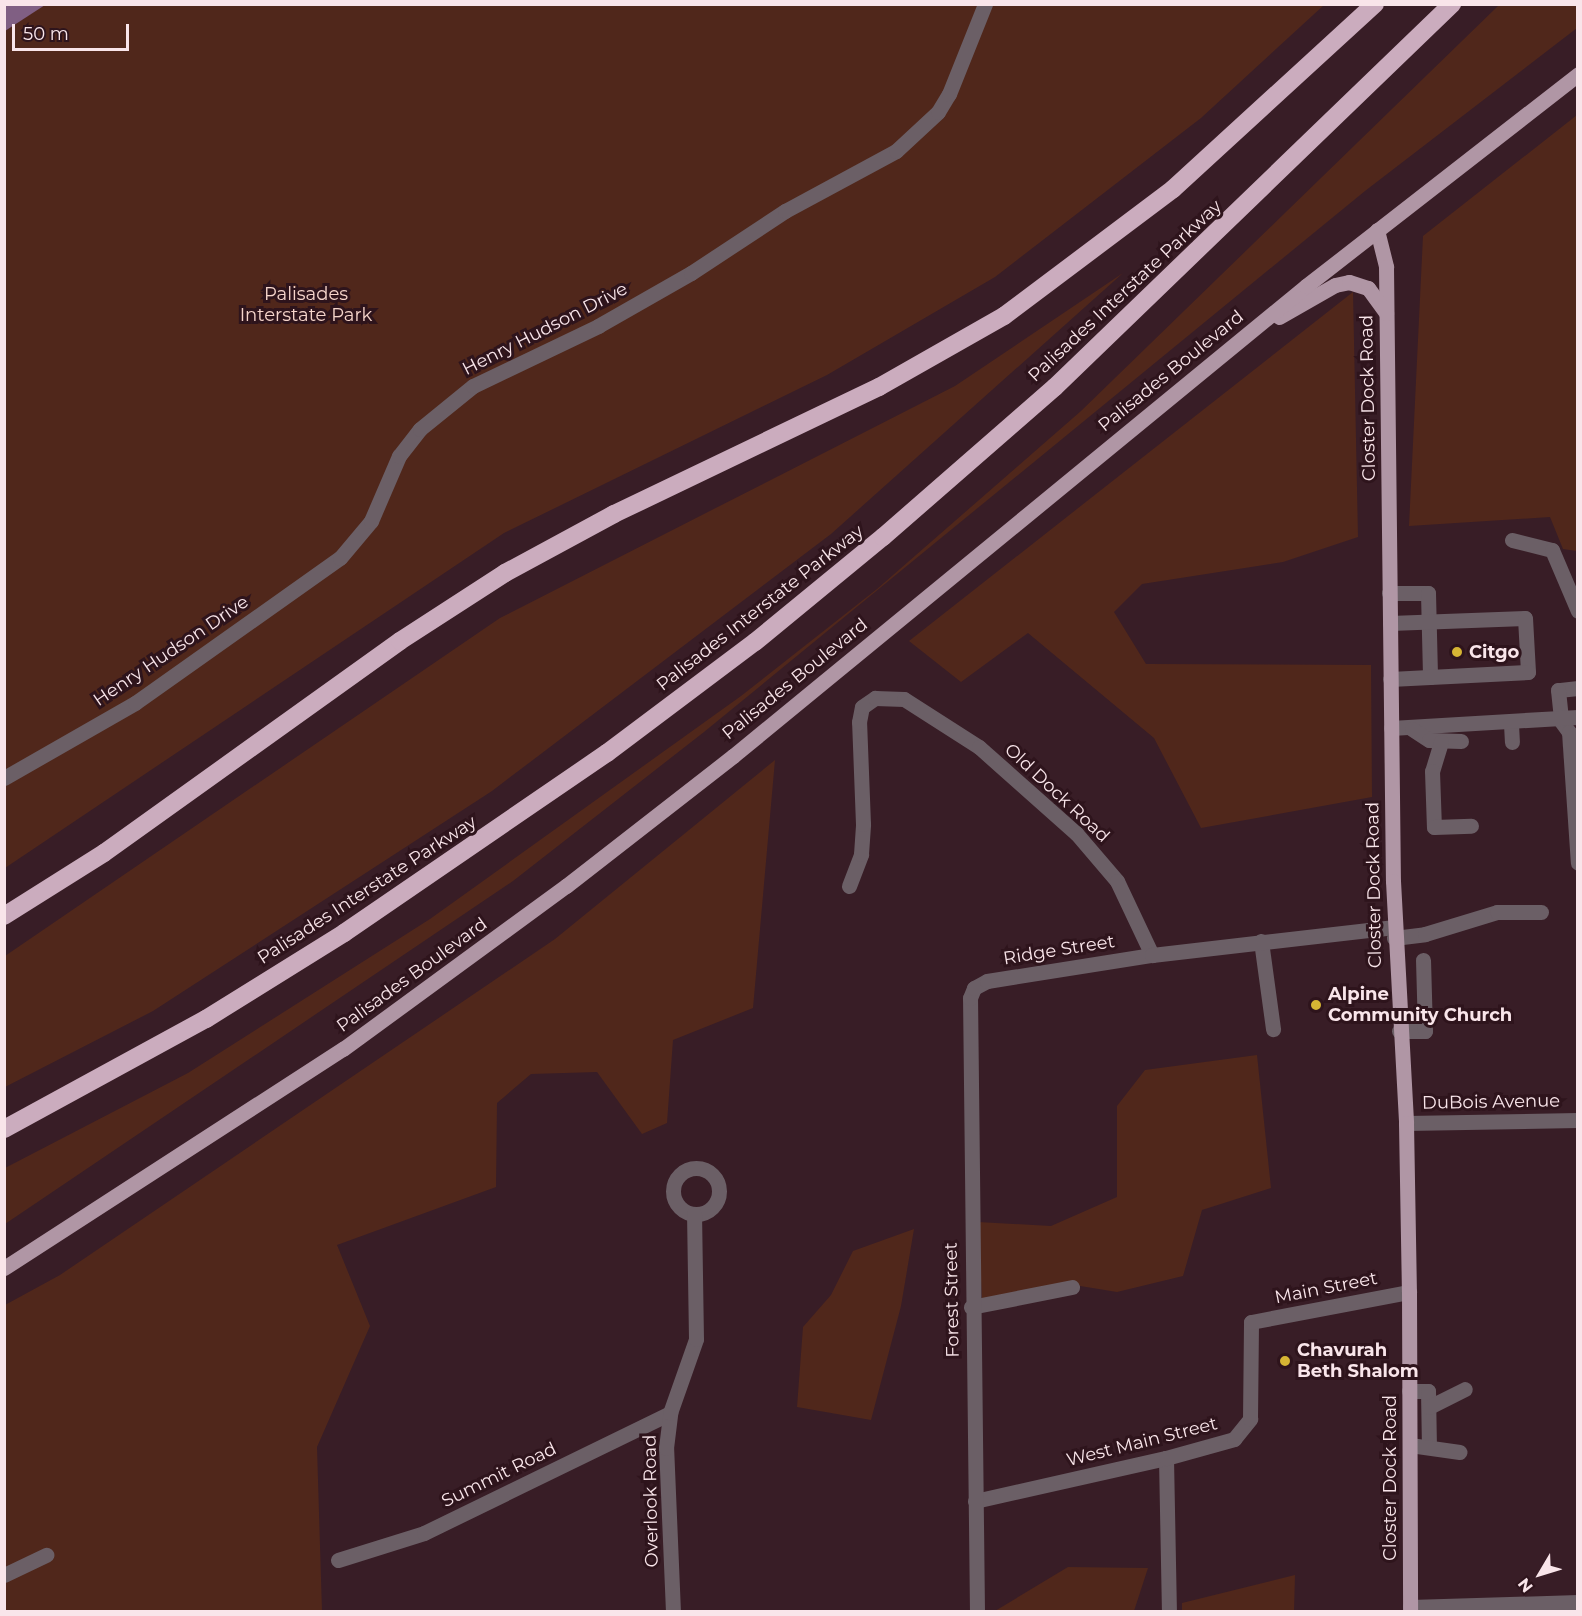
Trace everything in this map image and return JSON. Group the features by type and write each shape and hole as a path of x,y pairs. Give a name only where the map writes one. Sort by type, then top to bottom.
{"highway":[{"path":"4,916 104,853 400,641 505,573 615,513 879,387 1005,316 1173,189 1375,4"},
{"name":"Palisades Interstate Parkway","path":"4,1129 84,1089 226,1007 344,933 607,753 755,642 883,537 1055,387 1117,330 1452,4"}],"main road":[{"name":"Palisades Boulevard","path":"4,1268 343,1049 566,886 733,756 1240,339 1578,74"},
{"name":"Closter Dock Road","path":"1377,230 1385,253 1394,933 1406,1123 1410,1609"},
{"path":"1240,339 1343,283 1356,282 1368,288 1386,312"}],"street":[{"name":"Henry Hudson Drive","path":"4,778 135,703 340,558 370,521 399,456 420,429 473,386 598,326 707,263 785,211 896,151 938,112 950,94 985,4"},
{"path":"1512,540 1552,550 1578,611"},
{"path":"1389,593 1428,593 1430,677"},
{"path":"1390,623 1525,618 1528,672 1390,679"},
{"path":"1578,688 1558,690 1561,721 1569,732 1578,863"},
{"name":"Old Dock Road","path":"849,886 859,862 863,824 859,722 862,707 876,698 904,699 979,747 1076,832 1117,881 1152,955"},
{"path":"1391,728 1511,724 1561,721 1578,717"},
{"path":"1511,724 1512,742"},
{"path":"1412,729 1441,742 1461,741"},
{"path":"1441,742 1432,771 1434,827 1471,826"},
{"path":"1152,955 1261,941 1394,933 1425,934 1497,912 1541,912"},
{"path":"1261,941 1274,1029"},
{"name":"Ridge Street","path":"974,988 987,981 1152,955"},
{"path":"1399,1031 1425,1031 1423,960"},
{"path":"1397,984 1424,984"},
{"name":"Forest Street","path":"974,988 970,998 971,1307 977,1611"},
{"name":"DuBois Avenue","path":"1406,1123 1578,1120"},
{"name":"Overlook Road","path":"673,1611 666,1448 670,1413 696,1339 693,1214"},
{"path":"971,1307 1072,1287"},
{"name":"Main Street","path":"1251,1322 1409,1292"},
{"name":"West Main Street","path":"975,1502 1222,1444 1247,1427 1251,1407 1251,1322"},
{"path":"1429,1407 1465,1389"},
{"path":"1410,1391 1428,1391 1430,1447"},
{"name":"Summit Road","path":"338,1560 424,1533 670,1413"},
{"path":"1410,1445 1460,1452"},
{"path":"1166,1458 1169,1611"},
{"path":"4,1575 46,1555"},
{"path":"1410,1609 1578,1602"}],"green space":[{"name":"Palisades Interstate Park","path":"45,4 1324,5 1201,118 995,277 827,375 504,533 5,868 5,31"},
{"path":"1499,5 1577,5 1577,28 1365,191 704,732 513,881 5,1224 5,1168 188,1073 430,919 741,696 877,589 1081,411"},
{"path":"1577,115 1577,551 1563,549 1550,517 1409,526 1423,236"},
{"path":"1123,273 831,534 492,791 153,1011 5,1087 5,956 500,618 955,386"},
{"path":"1353,292 1358,537 1283,562 1142,584 1114,612 1146,664 1371,665 1372,797 1201,828 1154,738 1028,633 961,682 909,641"},
{"path":"775,760 753,1008 673,1040 667,1123 642,1134 597,1072 531,1074 497,1103 496,1187 337,1245 370,1326 317,1447 322,1611 5,1612 5,1305 60,1275 555,939"},
{"path":"1257,1055 1271,1188 1202,1210 1183,1276 1117,1292 1068,1284 982,1300 978,1222 1051,1226 1117,1197 1117,1106 1145,1070"},
{"path":"914,1229 901,1306 871,1420 797,1407 803,1327 831,1295 853,1251"},
{"path":"1068,1567 1148,1568 1134,1611 995,1611"},
{"path":"1295,1575 1294,1611 1182,1611 1182,1603"}],"shaded area":[{"path":"5,4 45,4 45,5 5,31"}],"place":[{"name":"Citgo","path":"1457,652"},
{"name":"Alpine Community Church","path":"1316,1005"},
{"name":"Chavurah Beth Shalom","path":"1285,1361"}]}
